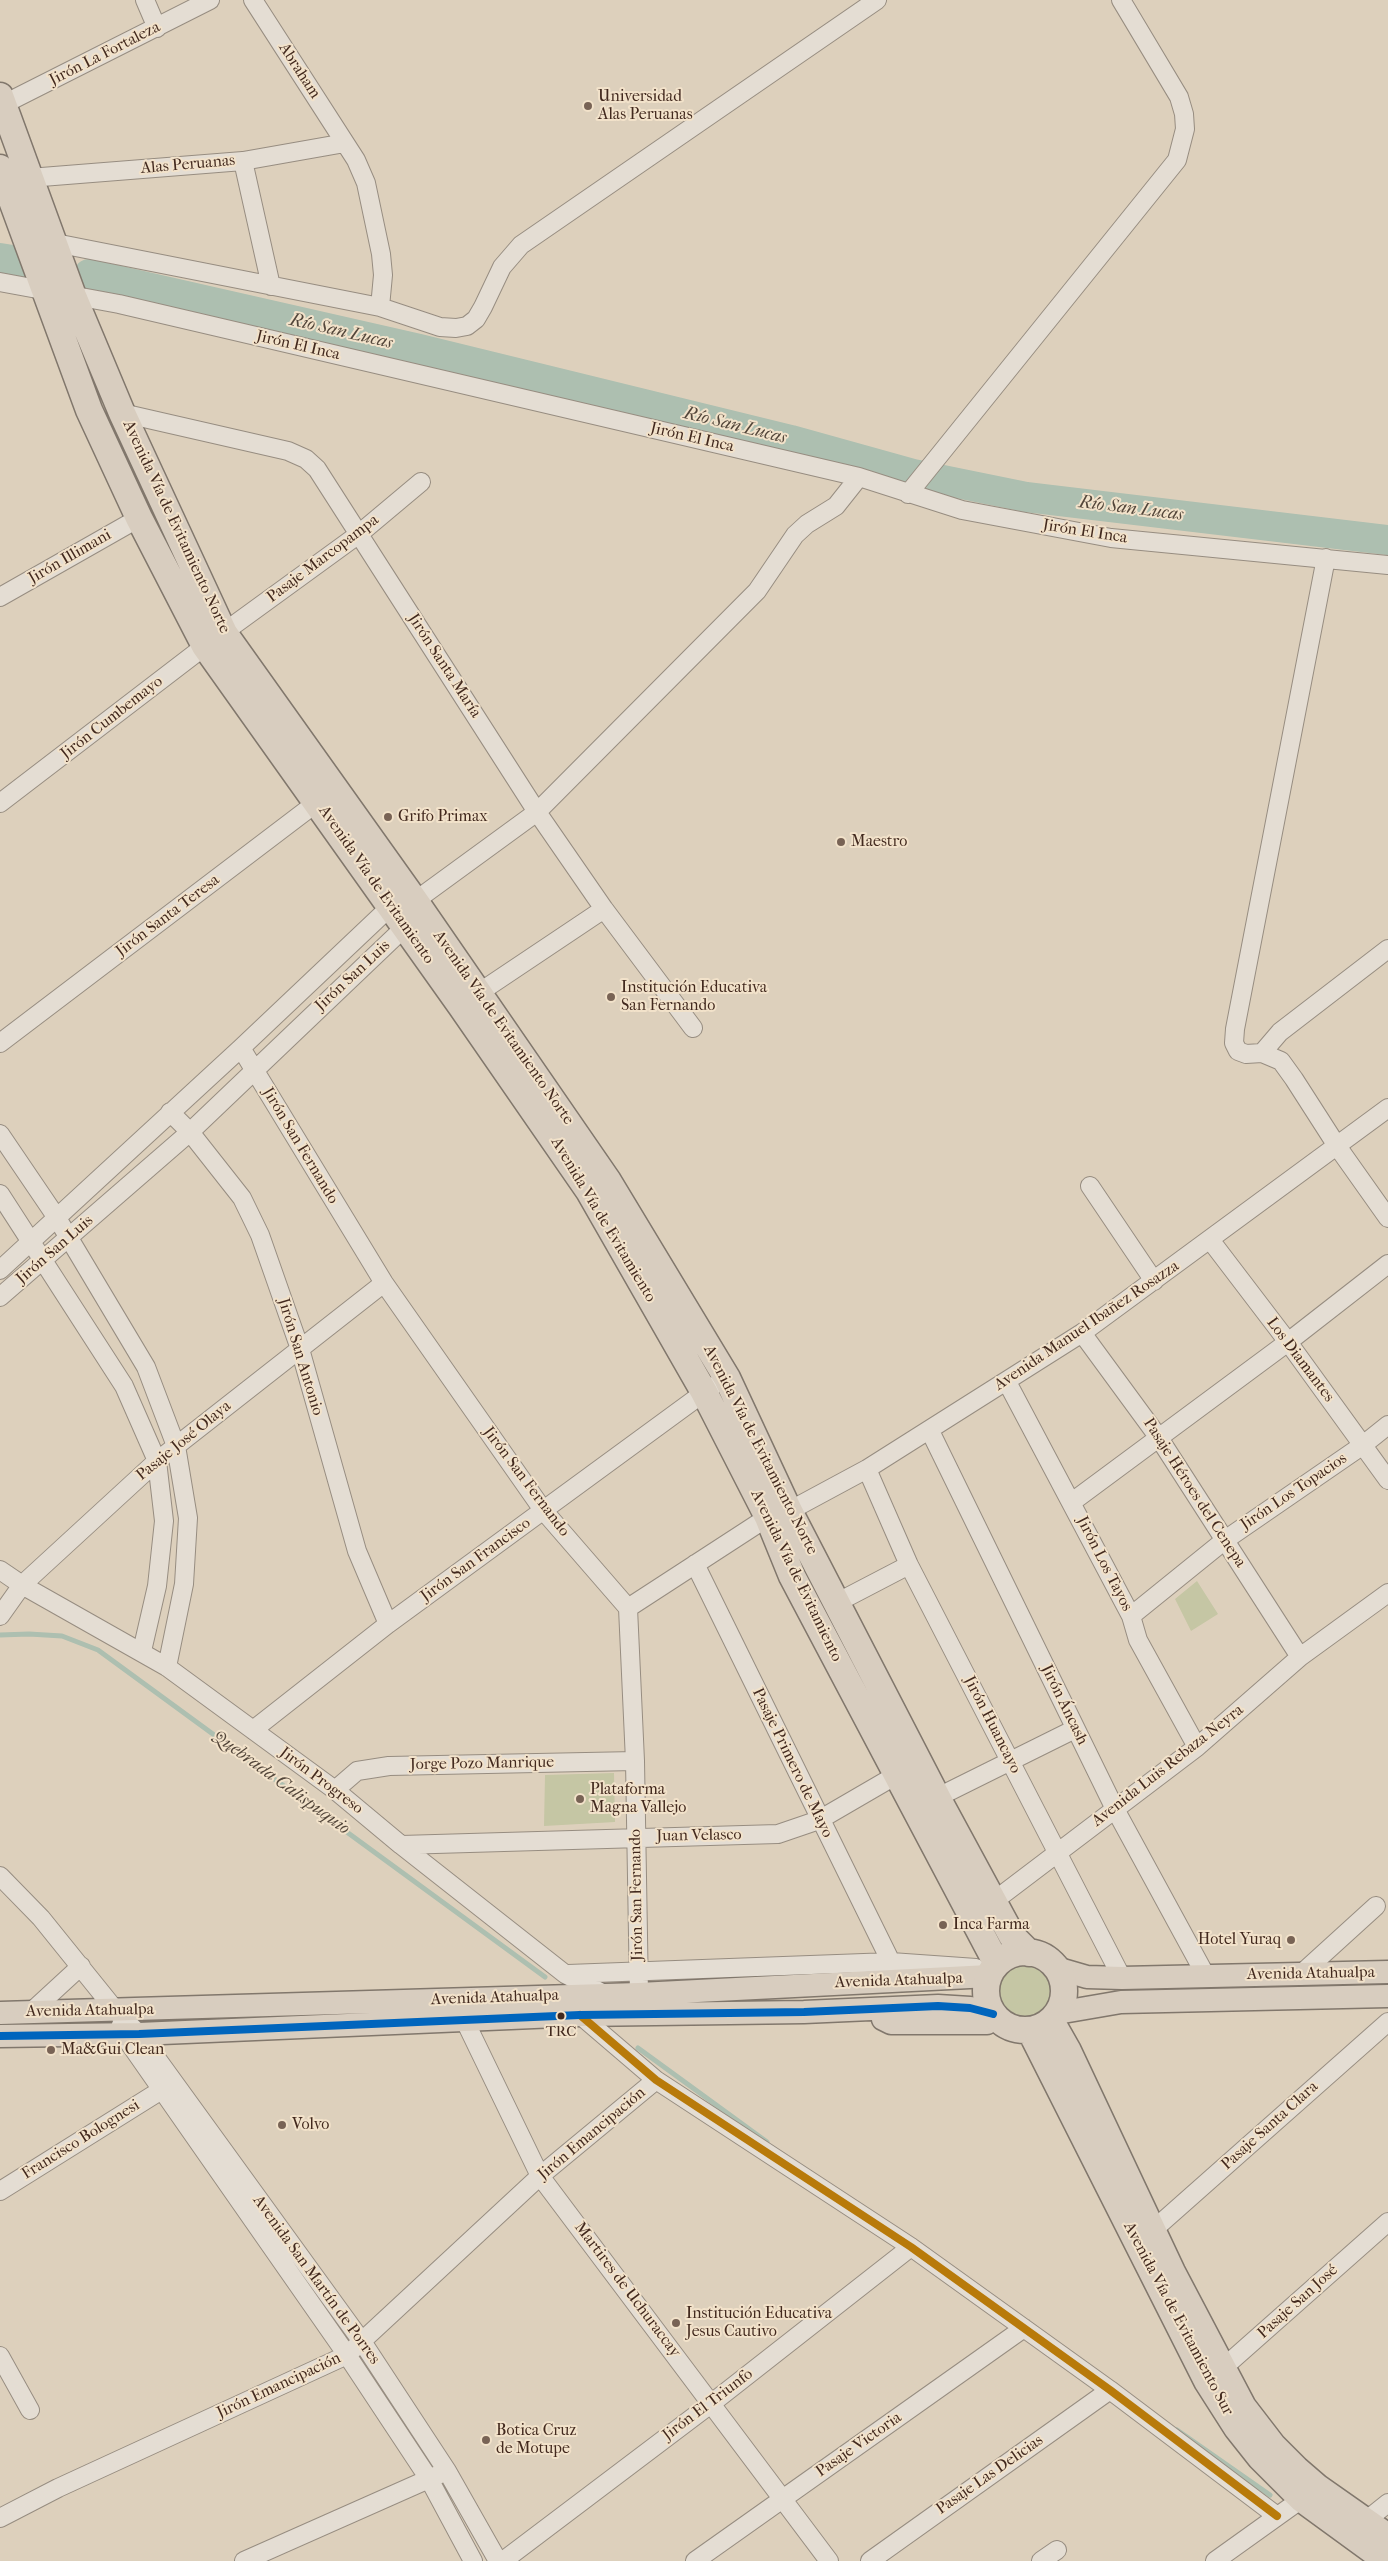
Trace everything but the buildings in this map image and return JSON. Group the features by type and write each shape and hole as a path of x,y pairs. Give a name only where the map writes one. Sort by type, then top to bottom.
{"highway":[{"name":"Avenida Vía de Evitamiento Norte","path":"1,102 29,178 40,244"},
{"name":"Avenida Vía de Evitamiento Norte","path":"0,168 40,244 56,287 89,410 139,518"},
{"name":"Avenida Vía de Evitamiento Norte","path":"56,287 122,413 214,640"},
{"name":"Avenida Vía de Evitamiento","path":"139,518 214,640 326,795 404,911 563,1132 589,1191 704,1392 779,1514 792,1576 896,1774 993,1970"},
{"name":"Avenida Vía de Evitamiento Norte","path":"404,911 478,994 563,1132 608,1181 727,1378 779,1514 838,1602 938,1798 1012,1936 1028,1953"},
{"path":"1028,1953 1048,1960 1056,1968 1062,1978 1064,1990 1046,2021 1016,2029 998,2019 987,1999 993,1970 1015,1954 1028,1953"},
{"name":"Avenida Vía de Evitamiento Sur","path":"1046,2021 1068,2051 1152,2231 1237,2428 1260,2457 1357,2527 1387,2561"},
{"name":"Avenida Vía de Evitamiento Sur","path":"1046,2021 1215,2375"},
{"name":"Avenida Vía de Evitamiento Sur","path":"1357,2527 1388,2537"}],"main road":[{"name":"Avenida Atahualpa","path":"1056,1968 1087,1977 1122,1978 1298,1976 1388,1972"},
{"name":"Avenida Atahualpa","path":"0,2036 131,2034 464,2009 606,1994 639,1983 993,1970"},
{"name":"Avenida Atahualpa","path":"1046,2021 1121,2002 1388,1996"},
{"name":"Avenida Atahualpa","path":"0,2013 464,2009 580,2015 938,2006 970,2008 998,2019"}],"street":[{"path":"145,0 156,28"},
{"name":"Jirón La Fortaleza","path":"1,102 210,0"},
{"name":"Abraham","path":"253,0 345,143 366,183 376,220 383,275 380,307"},
{"path":"40,244 380,307 440,327 456,328 466,326 476,319 502,267 521,245 877,0"},
{"path":"911,491 1177,160 1185,129 1179,97 1121,0"},
{"name":"Alas Peruanas","path":"29,178 243,161 345,143"},
{"path":"243,161 271,286"},
{"name":"Jirón El Inca","path":"0,282 56,287 118,304 859,477 911,491 962,510 1111,538 1388,565"},
{"name":"Jirón Santa María","path":"122,413 269,446 306,459 317,469 537,812 604,908 693,1028"},
{"path":"404,911 537,812 757,591 795,535 807,524 836,506 859,477"},
{"name":"Pasaje Marcopampa","path":"214,640 359,534 421,482"},
{"name":"Jirón Illimani","path":"0,597 139,518"},
{"path":"1326,558 1234,1029 1234,1043 1238,1051 1246,1054 1262,1054 1281,1061 1337,1146 1388,1218"},
{"name":"Jirón Cumbemayo","path":"0,804 214,640"},
{"name":"Jirón Santa Teresa","path":"0,1043 326,795"},
{"path":"478,994 604,908"},
{"name":"Jirón San Luis","path":"0,1270 241,1048 404,911"},
{"name":"Jirón San Luis","path":"0,1297 190,1132 254,1069 404,911"},
{"path":"1262,1054 1280,1032 1388,949"},
{"name":"Jirón San Fernando","path":"241,1048 384,1283 543,1510 628,1608 635,1761 639,1983"},
{"name":"Avenida Manuel Ibañez Rosazza","path":"628,1608 695,1564 779,1514 867,1469 930,1431 1082,1333 1388,1108"},
{"name":"Jirón San Antonio","path":"170,1112 190,1132 242,1198 260,1235 300,1349 357,1552 388,1624"},
{"path":"0,1134 57,1218 146,1367 176,1446 188,1518 184,1584 167,1666"},
{"path":"1090,1186 1154,1281"},
{"path":"0,1194 124,1386 157,1461 164,1521 157,1586 142,1651"},
{"name":"Los Diamantes","path":"1211,1240 1388,1480"},
{"path":"1072,1502 1288,1342 1388,1264"},
{"name":"Pasaje José Olaya","path":"0,1616 22,1585 157,1461 384,1283"},
{"name":"Pasaje Héroes del Cenepa","path":"1082,1333 1159,1438 1300,1658"},
{"name":"Jirón San Francisco","path":"253,1730 388,1624 704,1392 727,1378"},
{"name":"Jirón Los Tayos","path":"1007,1382 1131,1616 1138,1640 1197,1747"},
{"name":"Jirón Los Topacios","path":"1131,1616 1225,1540 1363,1445 1388,1425"},
{"name":"Jirón Áncash","path":"930,1431 1115,1809 1206,1976"},
{"name":"Jirón Huancayo","path":"867,1469 909,1565 1122,1978"},
{"name":"Pasaje Primero de Mayo","path":"695,1564 891,1962"},
{"path":"838,1602 909,1565"},
{"name":"Jirón Progreso","path":"0,1570 22,1585 167,1666 336,1790 401,1845 565,1974 606,1994 625,2014"},
{"name":"Avenida Luis Rebaza Neyra","path":"994,1901 1197,1747 1300,1658 1388,1593"},
{"path":"938,1798 1011,1763 1075,1729"},
{"name":"Jorge Pozo Manrique","path":"336,1790 356,1771 389,1766 635,1761"},
{"name":"Juan Velasco","path":"401,1845 778,1834 820,1820 896,1774 920,1762"},
{"name":"Avenida San Martín de Porres","path":"0,1876 41,1918 116,2011 163,2090 347,2355 429,2479 473,2561"},
{"path":"1298,1976 1376,1906"},
{"name":"Avenida Atahualpa","path":"565,1974 639,1983 891,1962 993,1970"},
{"path":"31,2012 81,1966"},
{"name":"Martires de Uchuraccay","path":"464,2009 540,2176 784,2498 829,2561"},
{"path":"580,2015 656,2080 911,2247 1110,2390 1277,2516"},
{"name":"Pasaje Santa Clara","path":"1152,2231 1388,2022"},
{"name":"Avenida San Martín de Porres","path":"131,2034 363,2343 447,2471 498,2561"},
{"name":"Jirón Emancipación","path":"0,2518 58,2488 347,2355 363,2343 540,2176 656,2080"},
{"name":"Francisco Bolognesi","path":"0,2191 163,2090"},
{"name":"Pasaje San José","path":"1215,2375 1388,2222"},
{"name":"Jirón El Triunfo","path":"503,2561 712,2403 911,2247"},
{"name":"Pasaje Victoria","path":"694,2561 1024,2328"},
{"path":"0,2356 30,2410"},
{"name":"Pasaje Las Delicias","path":"870,2561 1110,2390"},
{"path":"244,2561 447,2471"},
{"path":"1215,2561 1310,2493"},
{"path":"1357,2527 1388,2503"},
{"path":"1041,2561 1057,2550"}],"green space":[{"path":"1197,1581 1218,1614 1191,1631 1175,1599"},
{"name":"Plataforma Magna Vallejo","path":"614,1773 615,1822 544,1826 545,1775"},
{"path":"1024,1964 1035,1966 1044,1972 1050,1981 1052,1992 1050,2003 1044,2012 1035,2018 1024,2020 1013,2018 1004,2012 998,2003 996,1992 998,1981 1004,1972 1013,1966"}],"waterway":[{"name":"Río San Lucas","path":"0,258 25,262"},
{"name":"Río San Lucas","path":"89,274 419,349 791,440 913,474 1026,497 1388,540"},
{"name":"Quebrada Calispuquio","path":"0,1635 62,1636 98,1650 545,1977"},
{"name":"Quebrada Calispuquio","path":"638,2048 767,2142"},
{"name":"Quebrada Calispuquio","path":"1177,2430 1270,2495"}],"transit line":[{"path":"0,2036 139,2034 580,2015 804,2012 938,2006 970,2008 993,2014"},
{"path":"580,2015 656,2080 911,2247 1110,2390 1277,2516"}],"place":[{"name":"Universidad Alas Peruanas","path":"588,106"},
{"name":"Grifo Primax","path":"388,817"},
{"name":"Maestro","path":"841,842"},
{"name":"Institución Educativa San Fernando","path":"611,997"},
{"name":"Plataforma Magna Vallejo","path":"580,1799"},
{"name":"Inca Farma","path":"943,1925"},
{"name":"Hotel Yuraq","path":"1291,1940"},
{"name":"TRC","path":"561,2016"},
{"name":"Ma&Gui Clean","path":"51,2050"},
{"name":"Volvo","path":"282,2125"},
{"name":"Institución Educativa Jesus Cautivo","path":"676,2323"},
{"name":"Botica Cruz de Motupe","path":"486,2440"}]}
